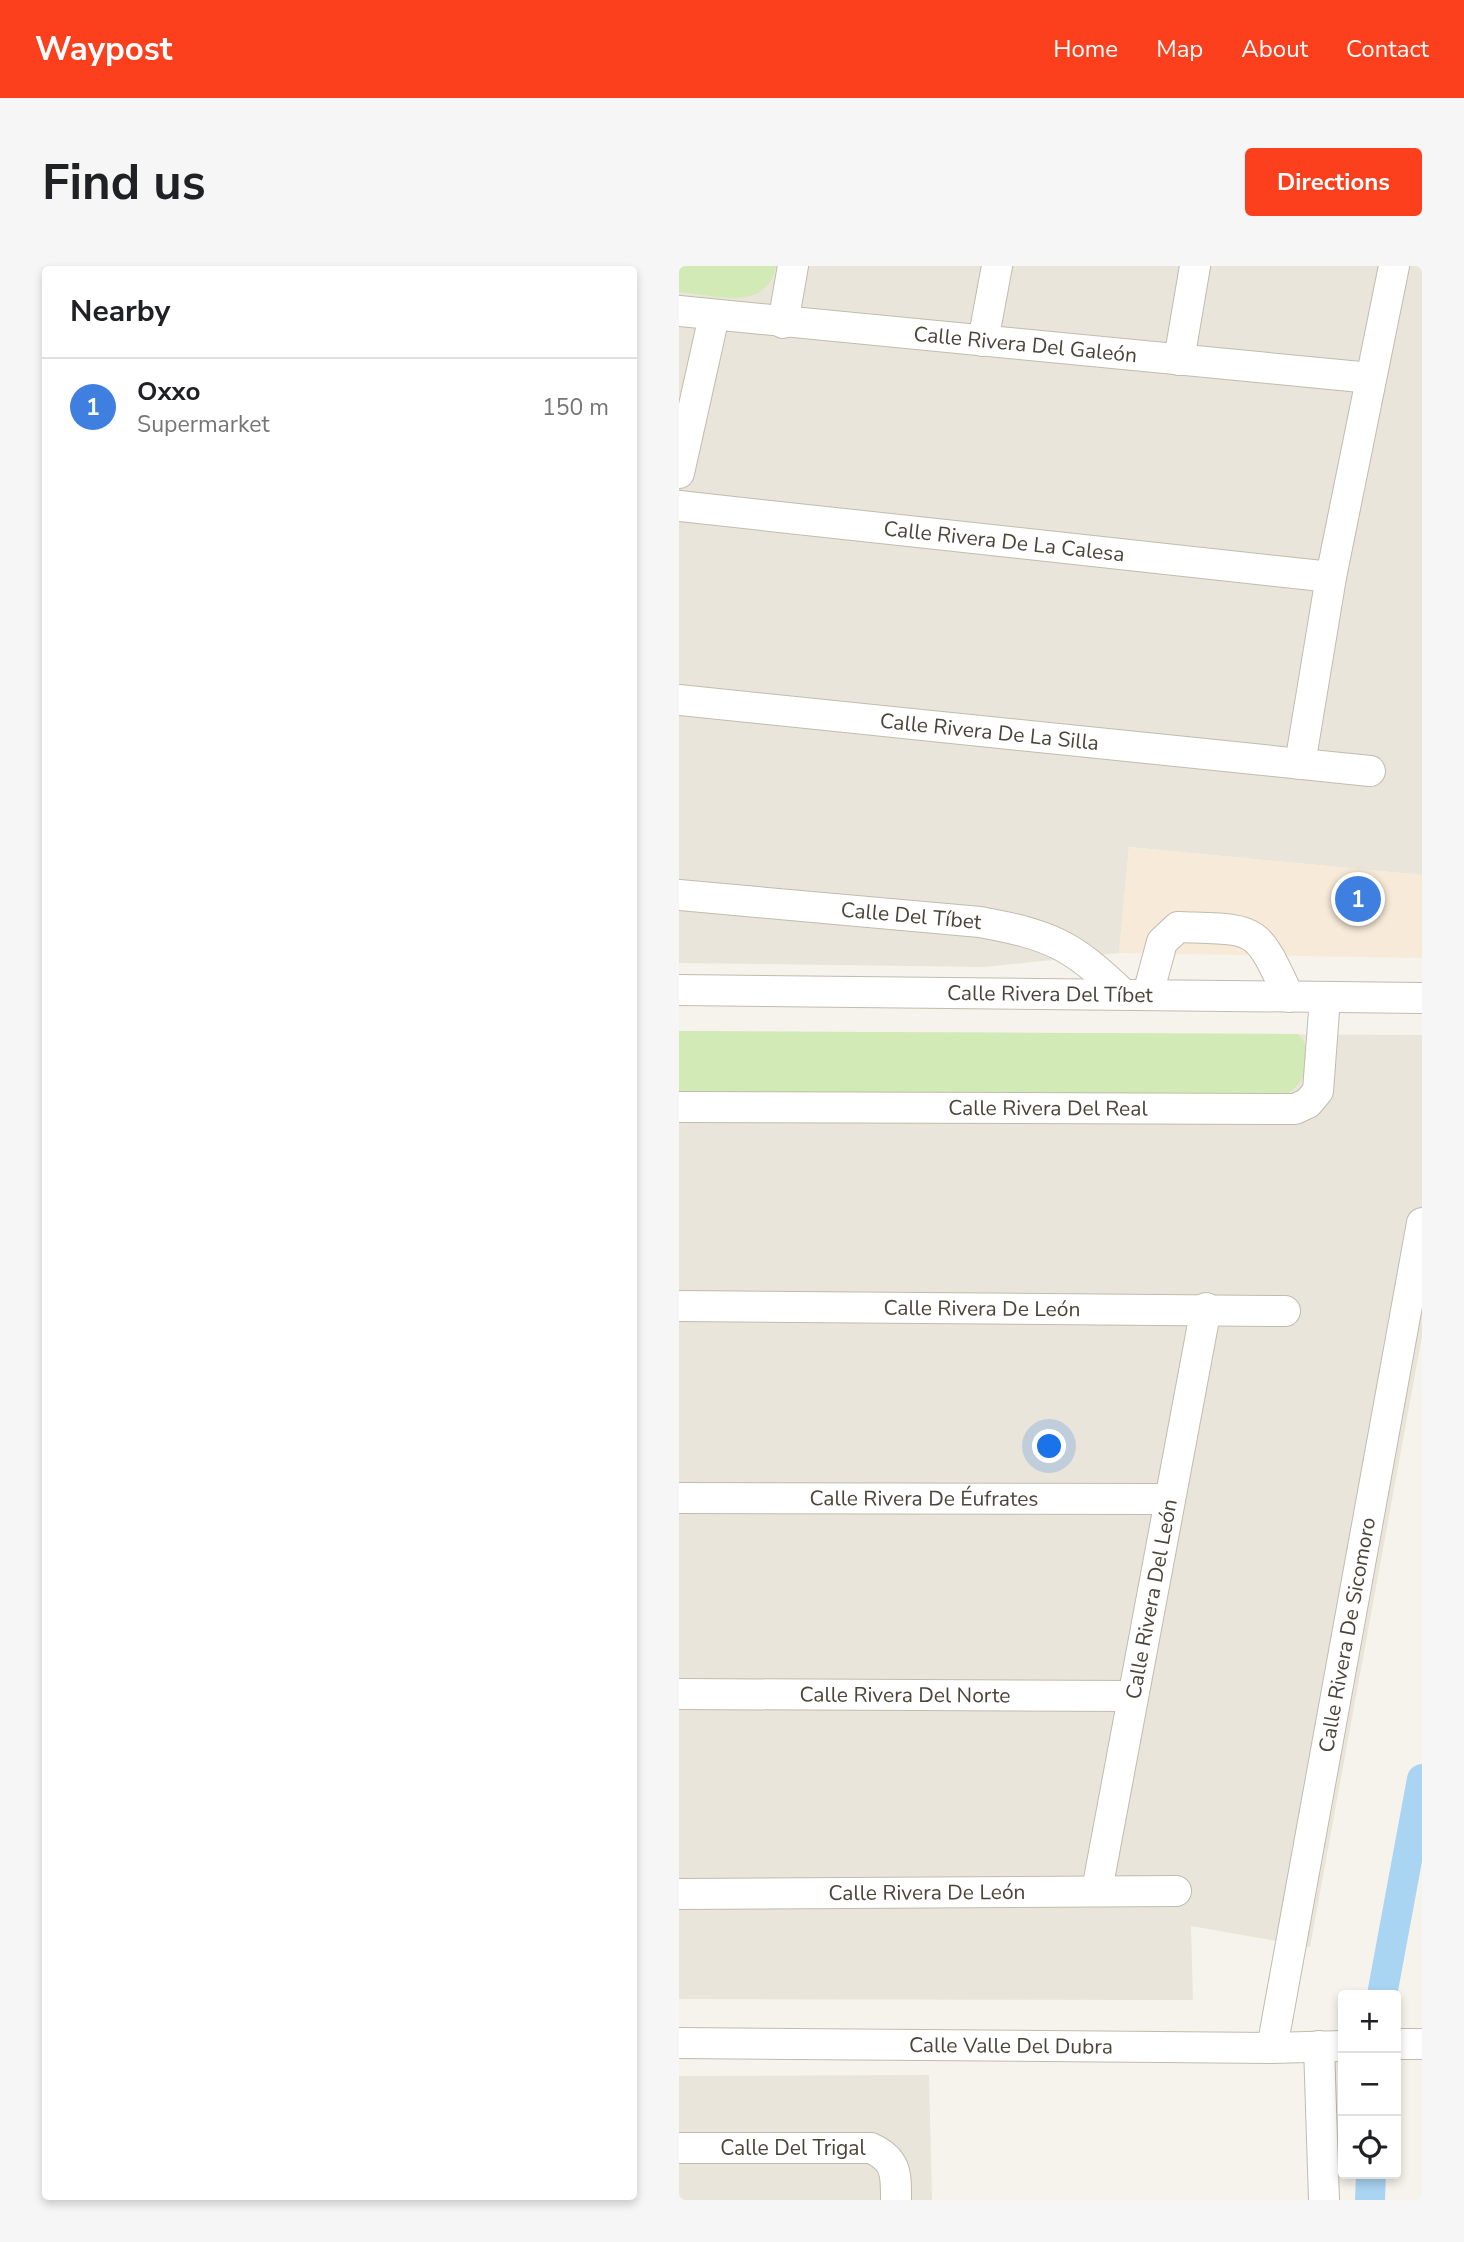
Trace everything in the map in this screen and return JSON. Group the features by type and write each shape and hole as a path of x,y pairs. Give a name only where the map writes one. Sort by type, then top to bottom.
{"street":[{"path":"783,323 793,266"},
{"path":"983,341 996,266"},
{"path":"1179,360 1195,266"},
{"path":"1300,764 1331,577 1394,266"},
{"name":"Calle Rivera Del Galeón","path":"679,311 1371,378"},
{"path":"679,473 715,316"},
{"name":"Calle Rivera De La Calesa","path":"679,506 1331,577"},
{"name":"Calle Rivera De La Silla","path":"679,700 1370,771"},
{"name":"Calle Del Tíbet","path":"679,895 980,922 1019,929 1052,940 1085,957 1135,993"},
{"path":"1135,993 1162,942 1178,927 1243,929 1265,946 1289,997"},
{"name":"Calle Rivera Del Tíbet","path":"679,990 1422,998"},
{"name":"Calle Rivera Del Real","path":"679,1107 1294,1109 1308,1103 1318,1091 1325,998"},
{"name":"Calle Rivera De Sicomoro","path":"1272,2049 1422,1223"},
{"name":"Calle Rivera De León","path":"679,1306 1206,1308 1285,1311"},
{"name":"Calle Rivera Del León","path":"1097,1890 1131,1696 1206,1308"},
{"name":"Calle Rivera De Éufrates","path":"679,1498 1168,1499"},
{"name":"Calle Rivera Del Norte","path":"679,1694 1131,1696"},
{"name":"Calle Rivera De León","path":"679,1894 1176,1891"},
{"name":"Calle Valle Del Dubra","path":"679,2043 1272,2049 1335,2046"},
{"path":"1401,2045 1422,2044"},
{"path":"1324,2200 1335,2046"},
{"name":"Calle Del Trigal","path":"679,2148 871,2148 882,2153 896,2170 896,2200"}],"shaded area":[{"path":"679,266 1422,266 1422,875 1129,847 1119,953 984,967 679,963"},
{"path":"1129,847 1422,875 1422,958 1119,953"},
{"path":"679,1031 1422,1035 1422,1336 1310,1947 1191,1926 1193,2000 679,1999"},
{"path":"929,2075 932,2200 679,2200 679,2076"}],"green space":[{"path":"679,266 776,266 771,281 762,290 751,296 738,298 679,292"},
{"path":"679,1031 1298,1034 1304,1042 1308,1060 1297,1086 1281,1097 679,1095"}],"waterway":[{"path":"1383,1990 1422,1779"},
{"path":"1370,2200 1371,2179"}],"place":[{"name":"Oxxo","path":"1358,899"}]}
